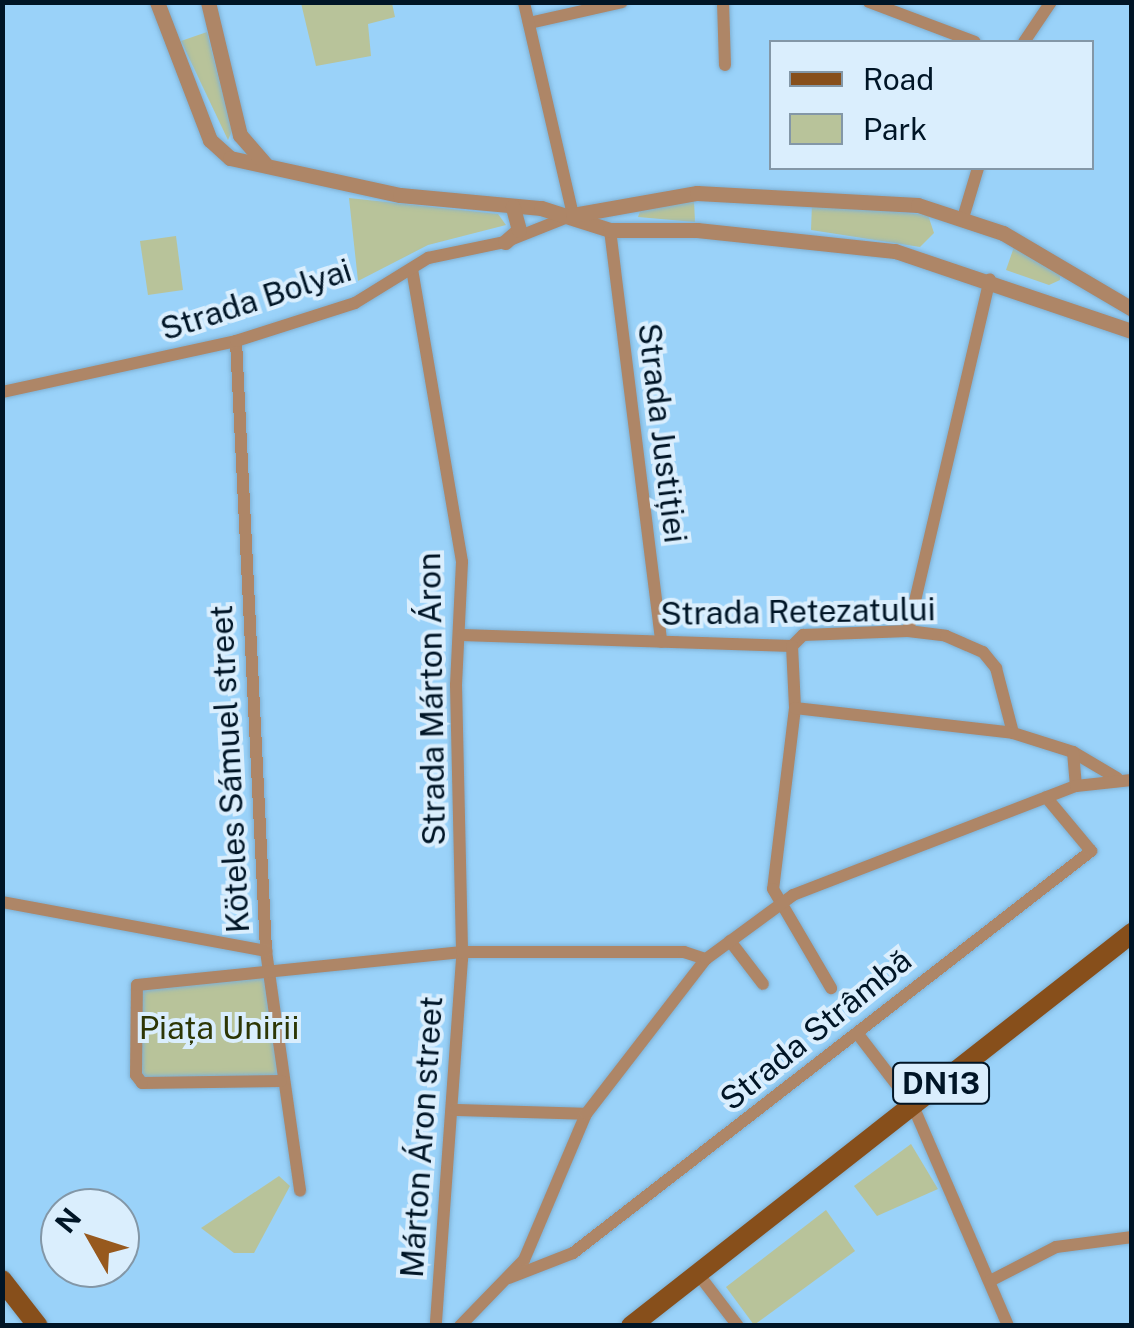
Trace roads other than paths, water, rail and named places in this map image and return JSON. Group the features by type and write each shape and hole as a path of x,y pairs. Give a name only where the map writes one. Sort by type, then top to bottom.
{"main road":[{"name":"DN13","path":"631,1326 1132,933"},
{"path":"2,1280 38,1326"},
{"path":"2,1300 23,1326"}],"street":[{"name":"Strada Bolyai","path":"157,2 210,140 230,158 400,195 573,215 610,230 696,230 878,249 990,279 1132,332"},
{"path":"208,2 240,136 268,167"},
{"path":"524,2 573,215"},
{"path":"528,22 622,2"},
{"path":"723,2 726,65"},
{"path":"869,2 970,40"},
{"path":"1025,40 1051,2"},
{"path":"963,218 977,170"},
{"name":"Strada Bolyai","path":"2,392 236,341 355,303 428,258 506,242 573,215 625,203 697,194 862,198 963,218 1003,233 1132,310"},
{"path":"610,230 625,203"},
{"path":"506,242 519,230 513,207"},
{"name":"Strada Justiției","path":"610,230 661,642"},
{"name":"Strada Márton Áron","path":"412,270 462,562 462,635 456,686 462,952"},
{"path":"1052,301 1066,293 1068,275"},
{"path":"908,631 990,279"},
{"name":"Köteles Sámuel street","path":"236,341 266,951 300,1191"},
{"name":"Strada Retezatului","path":"462,635 792,646 803,635 908,631 983,652 996,668 1013,734"},
{"path":"792,646 795,708 773,889 831,988"},
{"name":"Strada Strâmbă","path":"795,708 1013,734 1073,752 1124,779"},
{"path":"1073,752 1076,786"},
{"name":"Strada Strâmbă","path":"460,1326 509,1278 542,1229 586,1114 706,959 780,903 1076,786 1124,779"},
{"name":"Strada Strâmbă","path":"509,1278 573,1253 1091,851 1046,797"},
{"path":"2,902 266,951"},
{"path":"730,941 763,984"},
{"path":"282,1082 146,1085 136,1075 140,982 462,952 684,952 706,959"},
{"name":"Márton Áron street","path":"436,1326 455,1110 462,952"},
{"path":"857,1033 913,1106 1008,1326"},
{"path":"455,1110 586,1114"},
{"path":"990,1281 1056,1247 1132,1237"},
{"path":"698,1275 738,1326"}],"park label":[{"name":"Piața Unirii","path":"219,1028"}]}
